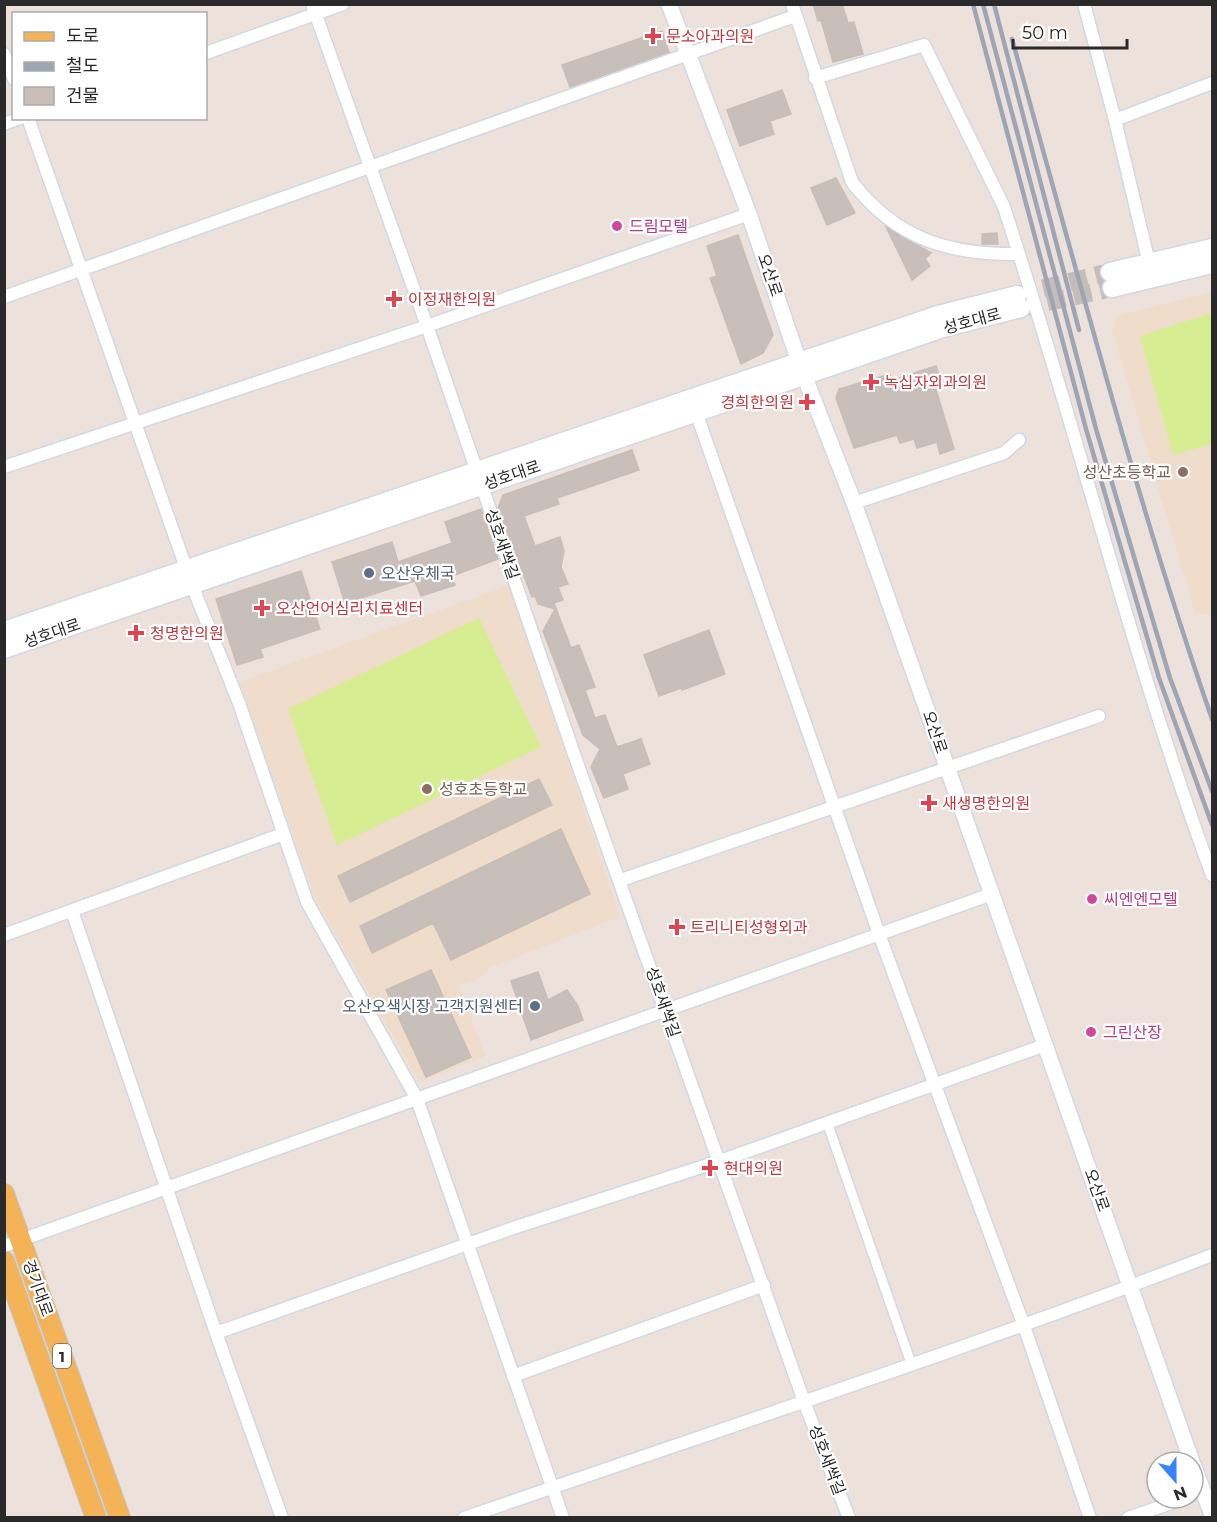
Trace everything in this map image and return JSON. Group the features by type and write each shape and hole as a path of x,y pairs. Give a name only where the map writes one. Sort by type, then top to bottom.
{"main road":[{"path":"1212,248 1149,263 1111,280 1212,264"},
{"name":"성호대로","path":"4,649 190,577 802,368 943,328 1019,301"},
{"name":"성호대로","path":"479,478 696,412 802,368"},
{"name":"성호대로","path":"4,631 190,577"},
{"name":"경기대로","path":"4,1194 13,1243 120,1518"},
{"name":"경기대로","path":"4,1260 96,1518"}],"street":[{"path":"207,53 314,9 343,4"},
{"name":"오산로","path":"669,4 749,214 802,368 854,502 1189,1450"},
{"path":"1084,4 1115,120 1149,263"},
{"name":"성호새싹길","path":"314,9 428,326 574,754 621,880 805,1404 849,1518"},
{"path":"4,297 687,55 794,10 815,78 852,182 884,218 938,246 982,255 1019,254"},
{"path":"815,78 924,45 1004,207 1153,700 1180,786 1212,875"},
{"path":"4,54 12,74"},
{"path":"1115,120 1212,83"},
{"path":"29,120 134,423 238,703 307,902 417,1099 563,1518"},
{"path":"4,467 428,326 749,214"},
{"path":"696,412 834,808 1024,1326 1090,1518"},
{"path":"854,502 1004,453 1019,440"},
{"path":"621,880 1099,716"},
{"path":"4,935 283,834"},
{"path":"13,1243 992,894"},
{"path":"72,911 216,1333 282,1518"},
{"path":"216,1333 468,1244 720,1161 1045,1044"},
{"path":"827,1122 912,1366"},
{"path":"464,1518 805,1404 1024,1326 1212,1255"},
{"path":"513,1376 764,1285"},
{"name":"오산로","path":"1205,1497 1212,1515"},
{"path":"1128,1518 1151,1510"}],"shaded area":[{"name":"성산초등학교","path":"1212,292 1212,615 1195,613 1112,330 1116,316"},
{"name":"성호초등학교","path":"510,585 620,917 489,968 480,979 459,985 485,1056 422,1081 415,1075 315,897 239,682"}],"green space":[{"path":"1212,313 1212,444 1173,455 1140,336"},
{"path":"479,618 541,747 337,845 288,709"}],"building":[{"path":"813,4 842,4 848,23 854,22 863,54 833,62 821,20 818,21"},
{"path":"662,31 669,52 570,87 562,65"},
{"path":"782,90 791,114 770,121 774,134 740,146 727,110"},
{"path":"836,178 855,213 827,225 811,188"},
{"path":"886,227 931,253 925,259 930,266 912,280"},
{"path":"997,233 998,244 982,244 982,234"},
{"path":"738,235 773,335 763,353 741,364 710,278 717,276 707,246"},
{"path":"936,366 941,381 934,383 954,449 940,454 937,442 917,448 914,439 900,443 897,435 854,448 836,398 839,389 890,374 892,380"},
{"path":"632,450 639,470 557,498 559,504 524,516 535,546 560,537 564,551 561,567 568,584 558,587 563,600 554,603 571,648 579,645 595,687 585,690 595,718 605,715 617,747 641,739 650,764 623,774 628,789 604,798 591,767 600,749 583,735 543,631 555,609 538,604 535,596 532,597 498,508 503,495"},
{"path":"481,509 498,559 452,576 455,585 421,596 415,581 345,603 332,562 392,542 398,562 452,543 445,522"},
{"path":"301,571 320,629 260,649 263,657 237,665 216,599"},
{"path":"709,630 725,674 659,696 644,655"},
{"path":"539,779 552,805 350,902 338,876"},
{"path":"561,829 590,894 451,960 433,923 372,953 360,926"},
{"path":"431,970 471,1057 426,1077 386,990"},
{"name":"오산오색시장 고객지원센터","path":"538,972 548,1000 567,990 578,1006 583,1020 531,1040 511,981"}],"tunnel":[{"path":"1017,295 1110,272"},
{"path":"1021,308 1112,288"}],"railway":[{"path":"973,4 1086,429 1159,678 1212,825"},
{"path":"983,4 1096,429 1170,678 1212,791"},
{"path":"994,4 1079,330"},
{"path":"1012,39 1132,466 1212,719"}],"place":[{"name":"문소아과의원","path":"653,36"},
{"name":"드림모텔","path":"617,226"},
{"name":"이정재한의원","path":"394,299"},
{"name":"녹십자외과의원","path":"871,382"},
{"name":"경희한의원","path":"807,402"},
{"name":"성산초등학교","path":"1183,472"},
{"name":"오산우체국","path":"369,573"},
{"name":"오산언어심리치료센터","path":"262,608"},
{"name":"청명한의원","path":"136,633"},
{"name":"성호초등학교","path":"427,789"},
{"name":"새생명한의원","path":"929,803"},
{"name":"씨엔엔모텔","path":"1092,899"},
{"name":"트리니티성형외과","path":"677,927"},
{"name":"오산오색시장 고객지원센터","path":"535,1006"},
{"name":"그린산장","path":"1091,1032"},
{"name":"현대의원","path":"710,1168"}]}
